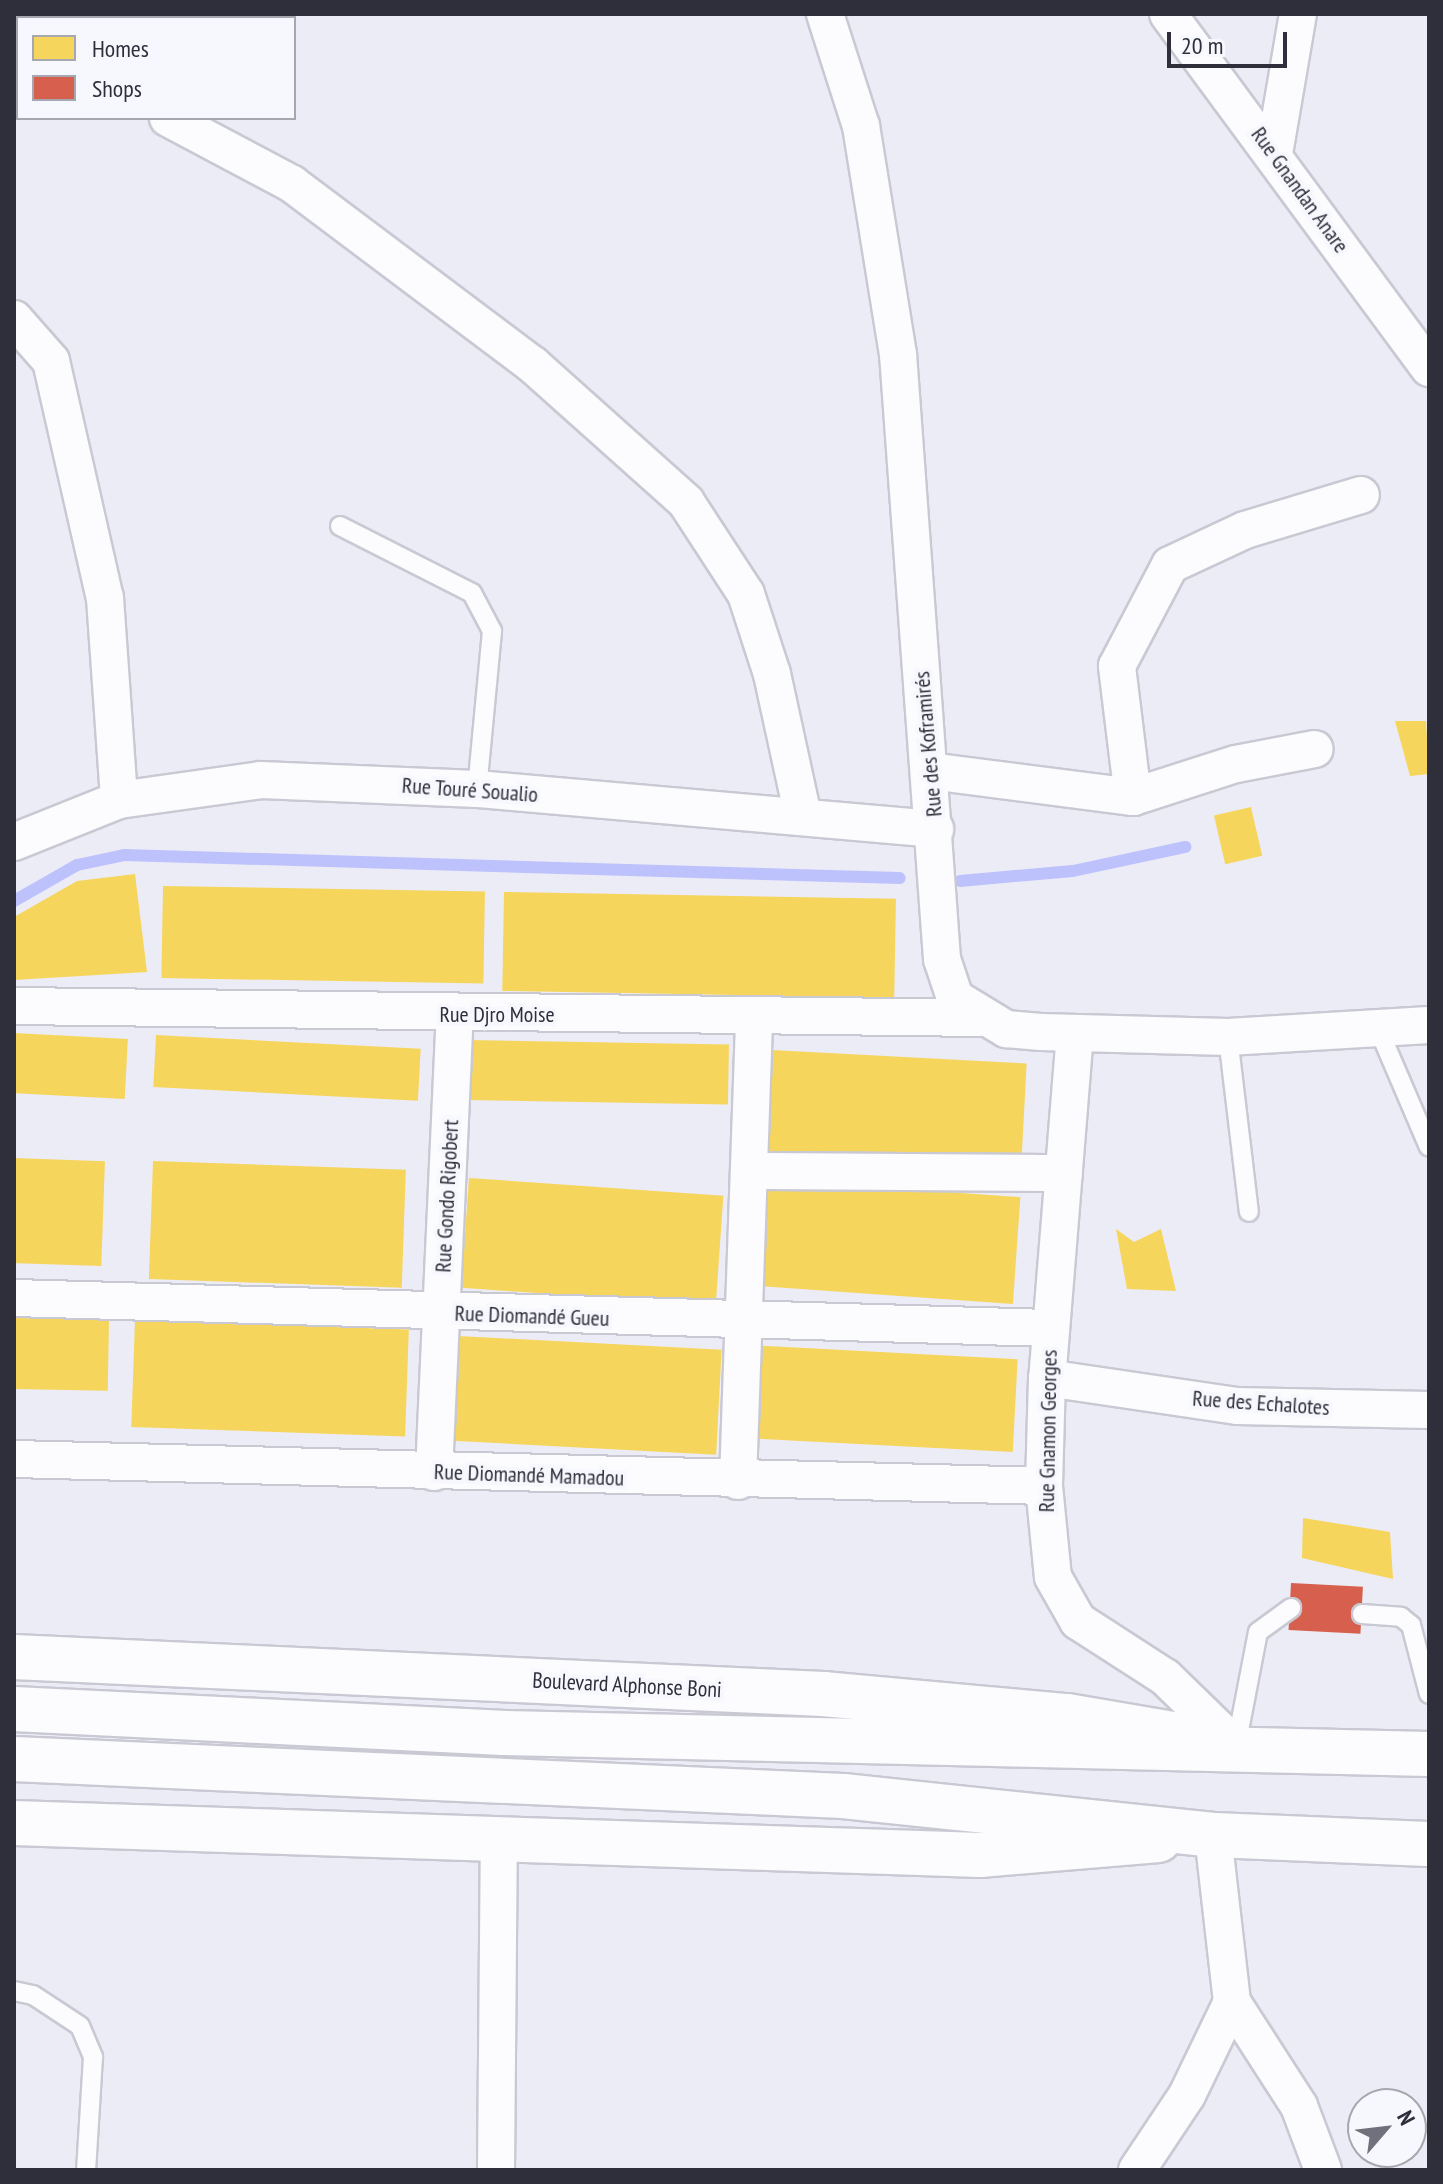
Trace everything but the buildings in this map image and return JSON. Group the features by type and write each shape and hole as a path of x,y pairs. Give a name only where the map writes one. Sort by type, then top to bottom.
{"main road":[{"name":"Boulevard Alphonse Boni","path":"14,1657 823,1694 1067,1716 1236,1746"},
{"name":"Boulevard Alphonse Boni","path":"14,1709 505,1733 1236,1746 1429,1754"},
{"path":"14,1759 843,1796 1213,1835 1429,1844"},
{"path":"14,1823 980,1855 1213,1835"}],"street":[{"name":"Rue des Koframirés","path":"825,14 861,126 898,354 935,829 942,959 955,998 980,1018 1006,1029 1075,1033 1228,1037 1429,1025"},
{"name":"Rue Gnandan Anare","path":"1168,14 1429,368"},
{"path":"1274,154 1298,14"},
{"path":"172,120 292,184 533,365 686,502 746,594 772,674 803,816"},
{"path":"14,319 51,361 105,598 119,800"},
{"path":"1133,797 1117,666 1170,565 1245,530 1361,495"},
{"path":"930,771 1133,797 1236,764 1315,749"},
{"name":"Rue Touré Soualio","path":"14,842 119,800 261,780 477,789 935,829"},
{"name":"Rue Djro Moise","path":"14,1006 455,1015 980,1018"},
{"name":"Rue Gondo Rigobert","path":"434,1472 455,1015"},
{"path":"738,1481 754,1016"},
{"name":"Rue Gnamon Georges","path":"1075,1033 1047,1378 1044,1486 1053,1577 1063,1603 1078,1621 1165,1677 1236,1746"},
{"path":"749,1171 1064,1173"},
{"name":"Rue Diomandé Gueu","path":"14,1298 744,1323 1050,1328"},
{"name":"Rue des Echalotes","path":"1047,1378 1237,1406 1429,1410"},
{"name":"Rue Diomandé Mamadou","path":"14,1459 738,1481 1044,1486"},
{"path":"1213,1835 1232,2002 1299,2106 1323,2170"},
{"path":"496,2170 499,1838"},
{"path":"1137,2170 1187,2095 1232,2002"}],"lane":[{"path":"340,526 472,593 492,631 477,789"},
{"path":"1378,1028 1429,1147"},
{"path":"1228,1037 1249,1212"},
{"path":"1236,1746 1258,1632 1291,1608"},
{"path":"1362,1614 1401,1617 1411,1625 1429,1694"},
{"path":"14,1991 80,2026 93,2057 86,2170"}],"waterway":[{"path":"960,881 1073,871 1185,847"},
{"path":"14,901 77,865 124,855 900,878"}]}
